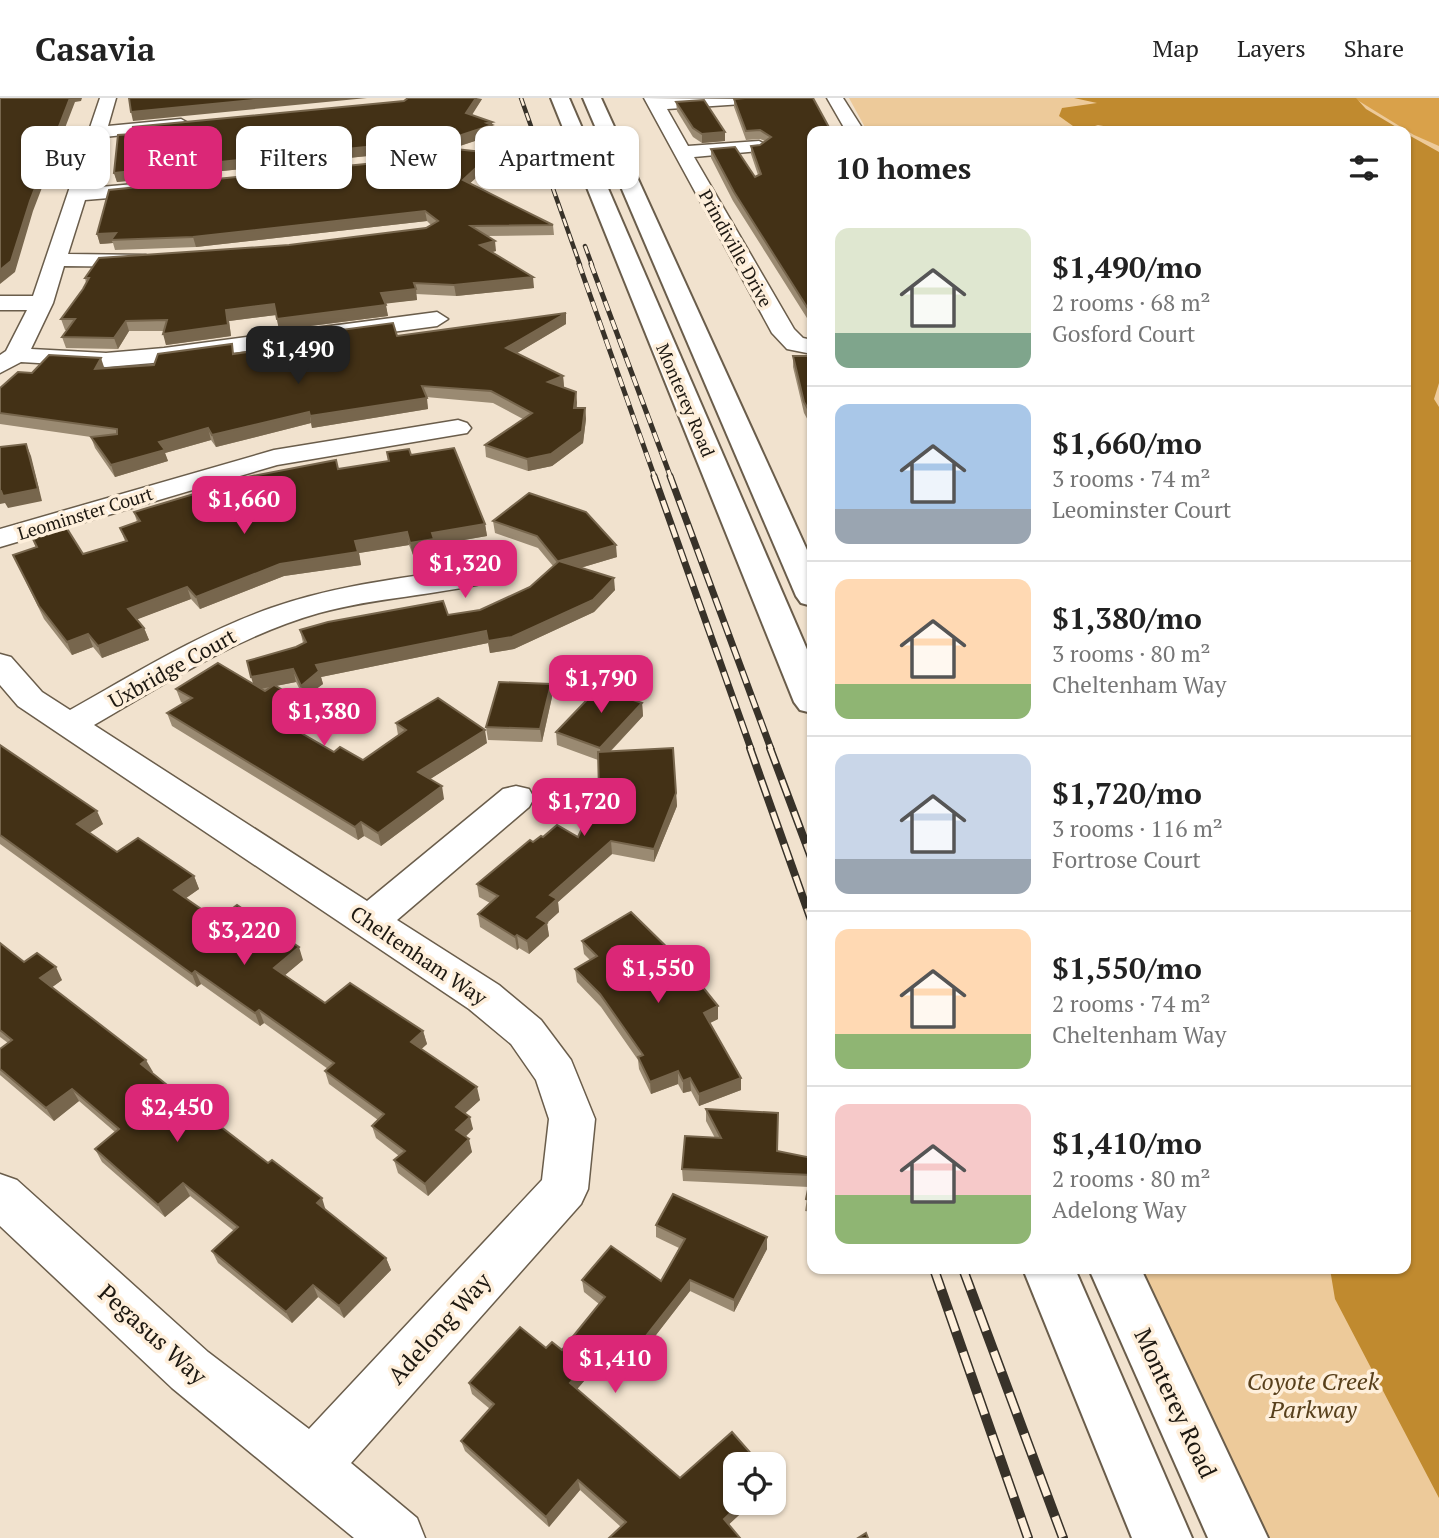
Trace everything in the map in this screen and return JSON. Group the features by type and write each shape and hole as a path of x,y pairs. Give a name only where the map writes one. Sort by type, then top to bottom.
{"main road":[{"name":"Monterey Road","path":"560,98 807,690"},
{"name":"Monterey Road","path":"592,98 807,583"},
{"path":"1051,1274 1162,1538"},
{"name":"Monterey Road","path":"1117,1274 1238,1538"}],"street":[{"path":"100,126 108,98"},
{"path":"835,98 852,126"},
{"path":"654,102 743,99"},
{"name":"Prindiville Drive","path":"654,102 784,333 795,344 807,346"},
{"path":"110,131 200,122"},
{"path":"683,153 759,146"},
{"path":"8,361 42,303 79,189"},
{"path":"77,195 139,189"},
{"path":"56,260 172,260"},
{"path":"0,303 42,303"},
{"path":"8,361 106,360 152,356 437,319"},
{"name":"Leominster Court","path":"0,538 274,458 458,428"},
{"name":"Uxbridge Court","path":"70,725 221,638 285,613 333,601 482,575"},
{"name":"Cheltenham Way","path":"0,664 30,699 484,997 526,1032 555,1073 572,1119 565,1189"},
{"path":"369,921 516,798"},
{"name":"Adelong Way","path":"312,1466 565,1189"},
{"name":"Pegasus Way","path":"0,1195 190,1370 312,1466 397,1538"}],"green space":[{"name":"Coyote Creek Parkway","path":"849,98 1439,98 1439,1538 1240,1538 1122,1274 1411,1274 1411,126 864,126"}],"shaded area":[{"path":"1074,98 1356,98 1366,109 1395,126 1073,126 1059,116 1062,108 1097,103"},
{"path":"1354,98 1439,98 1439,146 1411,133 1411,126 1399,126"},
{"path":"1411,136 1439,152 1439,383 1434,399 1439,407 1439,1498 1335,1299 1331,1274 1411,1274"}],"building":[{"path":"0,98 70,98 59,126 21,126 21,189 35,189 11,261 0,270"},
{"path":"129,98 274,98 131,112"},
{"path":"408,98 476,98 466,113 492,122 487,123 492,125 475,126 475,131 461,135 461,126 366,126 366,147 352,148 352,126 236,126 236,160 222,162 222,126 143,126 404,101"},
{"path":"813,98 828,126 807,126 807,307 734,192 711,149 735,147 755,177 761,174 751,146 760,145 771,137 760,130 746,131 734,99"},
{"path":"704,100 725,132 702,134 693,128 676,102"},
{"path":"118,135 124,135 124,172 114,173"},
{"path":"461,150 475,151 475,169 463,180 475,186 475,189 481,189 553,225 471,226 495,241 480,245 533,277 454,285 414,283 416,289 381,293 386,305 277,319 274,304 226,310 228,325 163,334 167,320 126,321 114,338 62,337 75,319 61,319 83,289 89,278 85,278 99,258 289,245 426,228 438,221 425,211 193,237 111,240 116,233 97,234 109,190 222,189 222,179 236,177 236,189 352,189 352,165 366,164 366,189 461,189"},
{"path":"566,313 506,348 563,376 548,382 576,392 574,408 585,408 582,431 551,454 527,459 485,445 532,413 491,391 422,386 427,398 310,416 309,412 212,435 208,428 159,442 165,450 111,465 91,437 117,434 117,429 0,413 0,388 18,372 32,373 49,355 101,358 95,369 154,365 158,354 232,344 233,354 283,347 281,338 393,323 397,336"},
{"path":"793,356 807,356 807,407"},
{"path":"26,444 38,489 3,496 0,491 0,447"},
{"path":"454,448 485,524 432,533 434,539 410,543 407,532 355,541 358,552 280,564 196,597 187,587 128,609 144,628 98,646 88,634 67,642 39,606 13,555 37,547 32,537 66,527 83,554 127,541 120,528 140,521 134,512 204,491 209,499 248,487 247,477 336,460 338,469 389,461 387,452 409,449 411,455"},
{"path":"529,493 586,512 616,545 559,561 614,578 593,600 512,637 488,641 486,631 316,665 319,671 301,686 293,669 251,677 247,661 306,642 300,630 328,622 443,601 448,615 480,610 530,587 558,562 537,536 493,521"},
{"path":"218,663 265,691 274,685 303,702 277,719 334,752 340,747 363,760 406,730 396,723 438,698 485,730 418,772 442,786 378,833 361,822 355,827 167,713 192,698 176,689"},
{"path":"607,679 630,687 622,696 642,703 600,748 556,732"},
{"path":"499,682 551,684 540,729 486,727"},
{"path":"0,745 97,811 77,824 117,852 138,838 194,876 174,890 217,920 237,905 299,947 274,968 325,1003 350,983 423,1031 411,1042 477,1087 456,1107 470,1117 456,1130 469,1139 425,1184 394,1160 405,1151 372,1126 384,1114 325,1071 334,1063 259,1010 255,1013 195,971 192,974 0,835"},
{"path":"673,748 676,793 654,849 611,841 550,895 557,899 537,917 547,923 527,941 517,935 515,937 478,914 498,896 477,884 530,840 533,842 543,837 557,825 578,837 599,791 598,752"},
{"path":"631,912 685,965 718,1006 704,1013 741,1078 699,1094 690,1078 683,1081 678,1071 650,1082 638,1057 643,1055 600,994 575,969 597,956 582,941"},
{"path":"0,943 24,962 37,953 56,967 40,978 146,1060 141,1064 177,1093 268,1163 272,1160 322,1198 317,1203 386,1258 339,1306 313,1285 286,1312 212,1251 238,1227 183,1183 158,1205 95,1149 119,1129 72,1089 46,1108 0,1069 0,1049 12,1040 0,1030"},
{"path":"706,1109 778,1113 777,1151 807,1157 807,1175 682,1169 685,1136 721,1138"},
{"path":"673,1194 767,1237 734,1300 690,1280 631,1355 610,1339 570,1383 680,1478 732,1432 750,1452 723,1452 723,1515 728,1515 724,1519 740,1538 609,1538 626,1522 578,1480 546,1517 461,1441 494,1404 469,1383 520,1327 546,1348 552,1342 562,1350 605,1297 582,1280 611,1246 661,1281 685,1239 656,1225"}],"railway":[{"path":"521,98 580,265"},
{"path":"585,246 592,265"},
{"path":"579,264 655,478"},
{"path":"591,264 671,478"},
{"path":"654,476 751,749"},
{"path":"670,476 771,749"},
{"path":"750,748 807,909"},
{"path":"770,748 807,847"},
{"path":"936,1274 1028,1538"},
{"path":"965,1274 1063,1538"}]}
